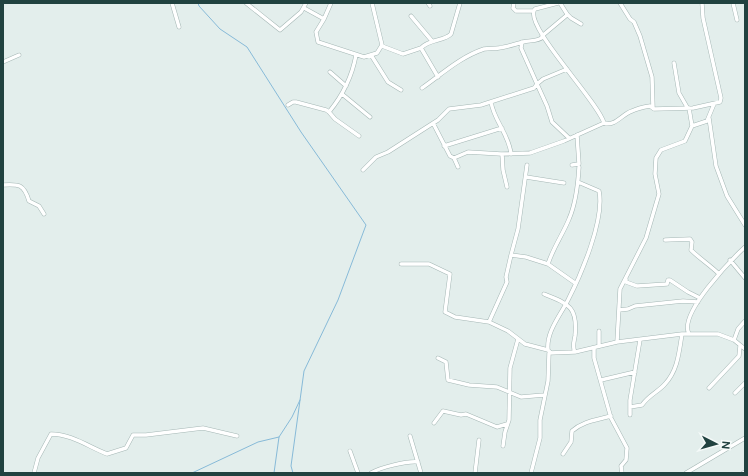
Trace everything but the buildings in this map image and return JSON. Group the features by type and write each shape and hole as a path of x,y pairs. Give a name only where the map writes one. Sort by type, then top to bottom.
{"street":[{"path":"172,3 179,27"},
{"path":"246,3 280,30 304,8 306,3"},
{"path":"331,3 316,32 318,42 364,57 379,51 382,46 381,34 372,3"},
{"path":"382,46 403,54 421,48 432,41 448,36 451,34 460,3"},
{"path":"514,3 513,8 516,11 533,11 559,3 571,18 581,24"},
{"path":"620,3 630,19 634,22 640,36 652,76 653,108"},
{"path":"454,158 468,152 502,154 530,153 604,123 614,123 631,111 650,106 653,108 688,107 720,102 721,98 703,18 702,3"},
{"path":"733,3 737,20"},
{"path":"304,8 324,19"},
{"path":"533,11 533,21 598,109 604,123"},
{"path":"422,88 456,62 485,49 539,40 567,14"},
{"path":"411,16 432,41"},
{"path":"522,42 521,48 547,106 552,122 569,138"},
{"path":"421,48 438,77"},
{"path":"3,62 19,54"},
{"path":"329,112 346,86 352,73 356,55"},
{"path":"371,55 388,82 401,90"},
{"path":"617,342 620,289 646,238 659,194 656,174 656,158 658,153 685,141 692,126 688,107 679,93 674,63"},
{"path":"363,170 376,158 388,152 454,108 468,107 491,102 518,92 527,91 534,88 543,79 567,69"},
{"path":"330,72 346,86"},
{"path":"342,94 370,117"},
{"path":"288,105 296,102 326,110 335,119 359,136"},
{"path":"491,102 493,110 508,142 511,154"},
{"path":"714,104 709,118 716,166 727,196 745,225"},
{"path":"692,126 707,121 709,118"},
{"path":"433,123 444,146 450,156 454,158 458,168"},
{"path":"444,146 502,128"},
{"path":"572,165 579,164 577,135"},
{"path":"502,154 503,170 507,187"},
{"path":"489,322 507,282 506,277 518,229 527,165"},
{"path":"548,264 569,219 578,182 579,167"},
{"path":"526,177 564,183"},
{"path":"531,473 540,438 540,420 548,381 549,351 547,342 575,283 580,277 590,251 600,198 599,192 578,182"},
{"path":"3,185 22,186 26,190 29,201 39,206 44,214"},
{"path":"664,240 690,239 692,242 691,250 719,274"},
{"path":"689,334 687,329 689,321 700,298 730,260 745,247"},
{"path":"512,255 526,257 548,264 575,283"},
{"path":"730,260 745,278"},
{"path":"401,264 429,264 450,274 445,312 455,316 489,322 508,331 525,344 549,351 575,352 617,342 640,340 654,336 682,334 718,334 734,340 745,349"},
{"path":"626,279 626,282 637,286 667,284 670,280 700,298"},
{"path":"544,294 566,303 573,310 575,316 573,346 575,352"},
{"path":"619,310 628,309 635,306 683,301 698,302"},
{"path":"734,340 738,329 745,321"},
{"path":"598,331 599,346"},
{"path":"630,407 642,405 647,397 665,384 670,377 676,367 682,334"},
{"path":"503,446 508,424 510,368 518,339"},
{"path":"630,415 640,340"},
{"path":"709,388 739,356 740,346"},
{"path":"594,348 594,358 611,416 623,443 628,448 626,460 621,466 622,473"},
{"path":"438,358 446,362 448,380 469,385 497,387 521,397 544,395"},
{"path":"601,380 635,372"},
{"path":"735,393 745,383"},
{"path":"434,423 443,411 461,415 466,414 497,427 508,424"},
{"path":"563,454 571,442 572,431 577,427 585,422 611,416"},
{"path":"34,473 38,458 51,434 58,434 107,454 126,448 133,434 146,435 203,428 237,436"},
{"path":"410,436 421,473"},
{"path":"686,473 745,438"},
{"path":"475,473 479,440"},
{"path":"350,451 358,473"},
{"path":"371,473 379,468 398,466 411,461 418,462"}],"waterway":[{"path":"198,3 220,29 247,47 301,132 366,225 338,300 304,371 291,466 293,473"},
{"path":"274,473 279,437 292,417 300,400"},
{"path":"192,473 258,442 279,437"}]}
